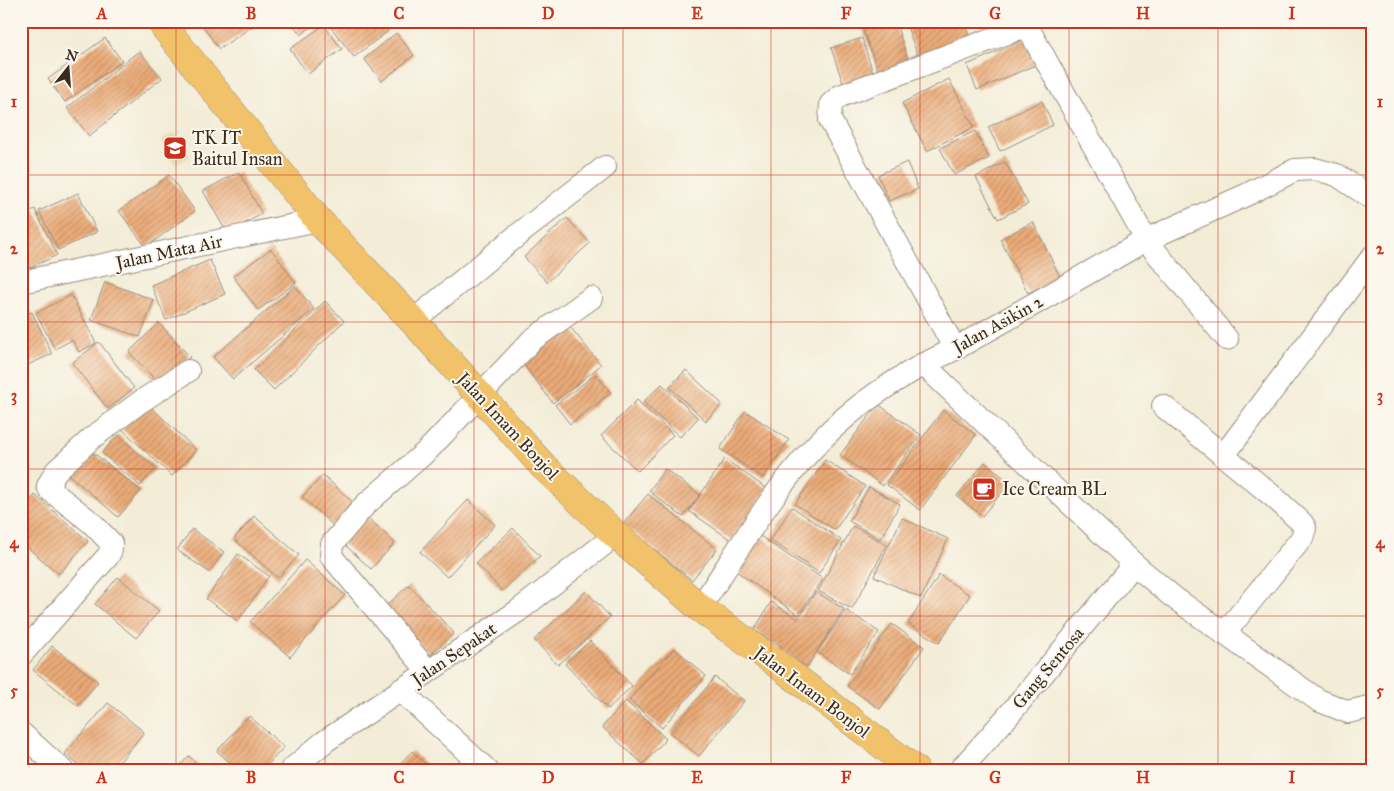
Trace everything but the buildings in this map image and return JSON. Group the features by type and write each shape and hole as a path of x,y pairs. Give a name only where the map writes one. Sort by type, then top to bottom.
{"highway":[{"name":"Jalan Imam Bonjol","path":"161,21 318,220 413,321 544,467 616,535 700,608 784,669 915,770"}],"street":[{"path":"955,349 830,120 831,104 840,96 1025,24 1146,240 1227,339"},
{"path":"413,321 509,242 606,167"},
{"name":"Jalan Asikin 2","path":"700,608 782,486 818,443 863,403 923,364 955,349 1146,240 1246,195 1295,170 1316,169 1337,175 1373,200"},
{"name":"Jalan Mata Air","path":"21,282 318,220"},
{"path":"1224,455 1373,256"},
{"path":"428,671 331,556 332,544 366,505 428,450 532,340 591,298"},
{"path":"923,364 1134,564 1173,597 1318,700 1348,712 1373,706"},
{"path":"21,655 108,556 111,550 111,544 92,523 50,490 48,482 56,471 92,438 140,402 188,371"},
{"path":"1163,406 1275,498 1305,528 1302,538 1224,634"},
{"name":"Jalan Sepakat","path":"291,770 324,742 518,611 616,535"},
{"name":"Gang Sentosa","path":"960,770 1008,716 1134,564"},
{"path":"400,690 487,770"},
{"path":"21,732 62,770"}],"shaded area":[{"name":"TK IT Baitul Insan","path":"175,132 190,157 175,165 161,140"}],"place":[{"name":"TK IT Baitul Insan","path":"175,148"},
{"name":"Ice Cream BL","path":"984,489"}]}
